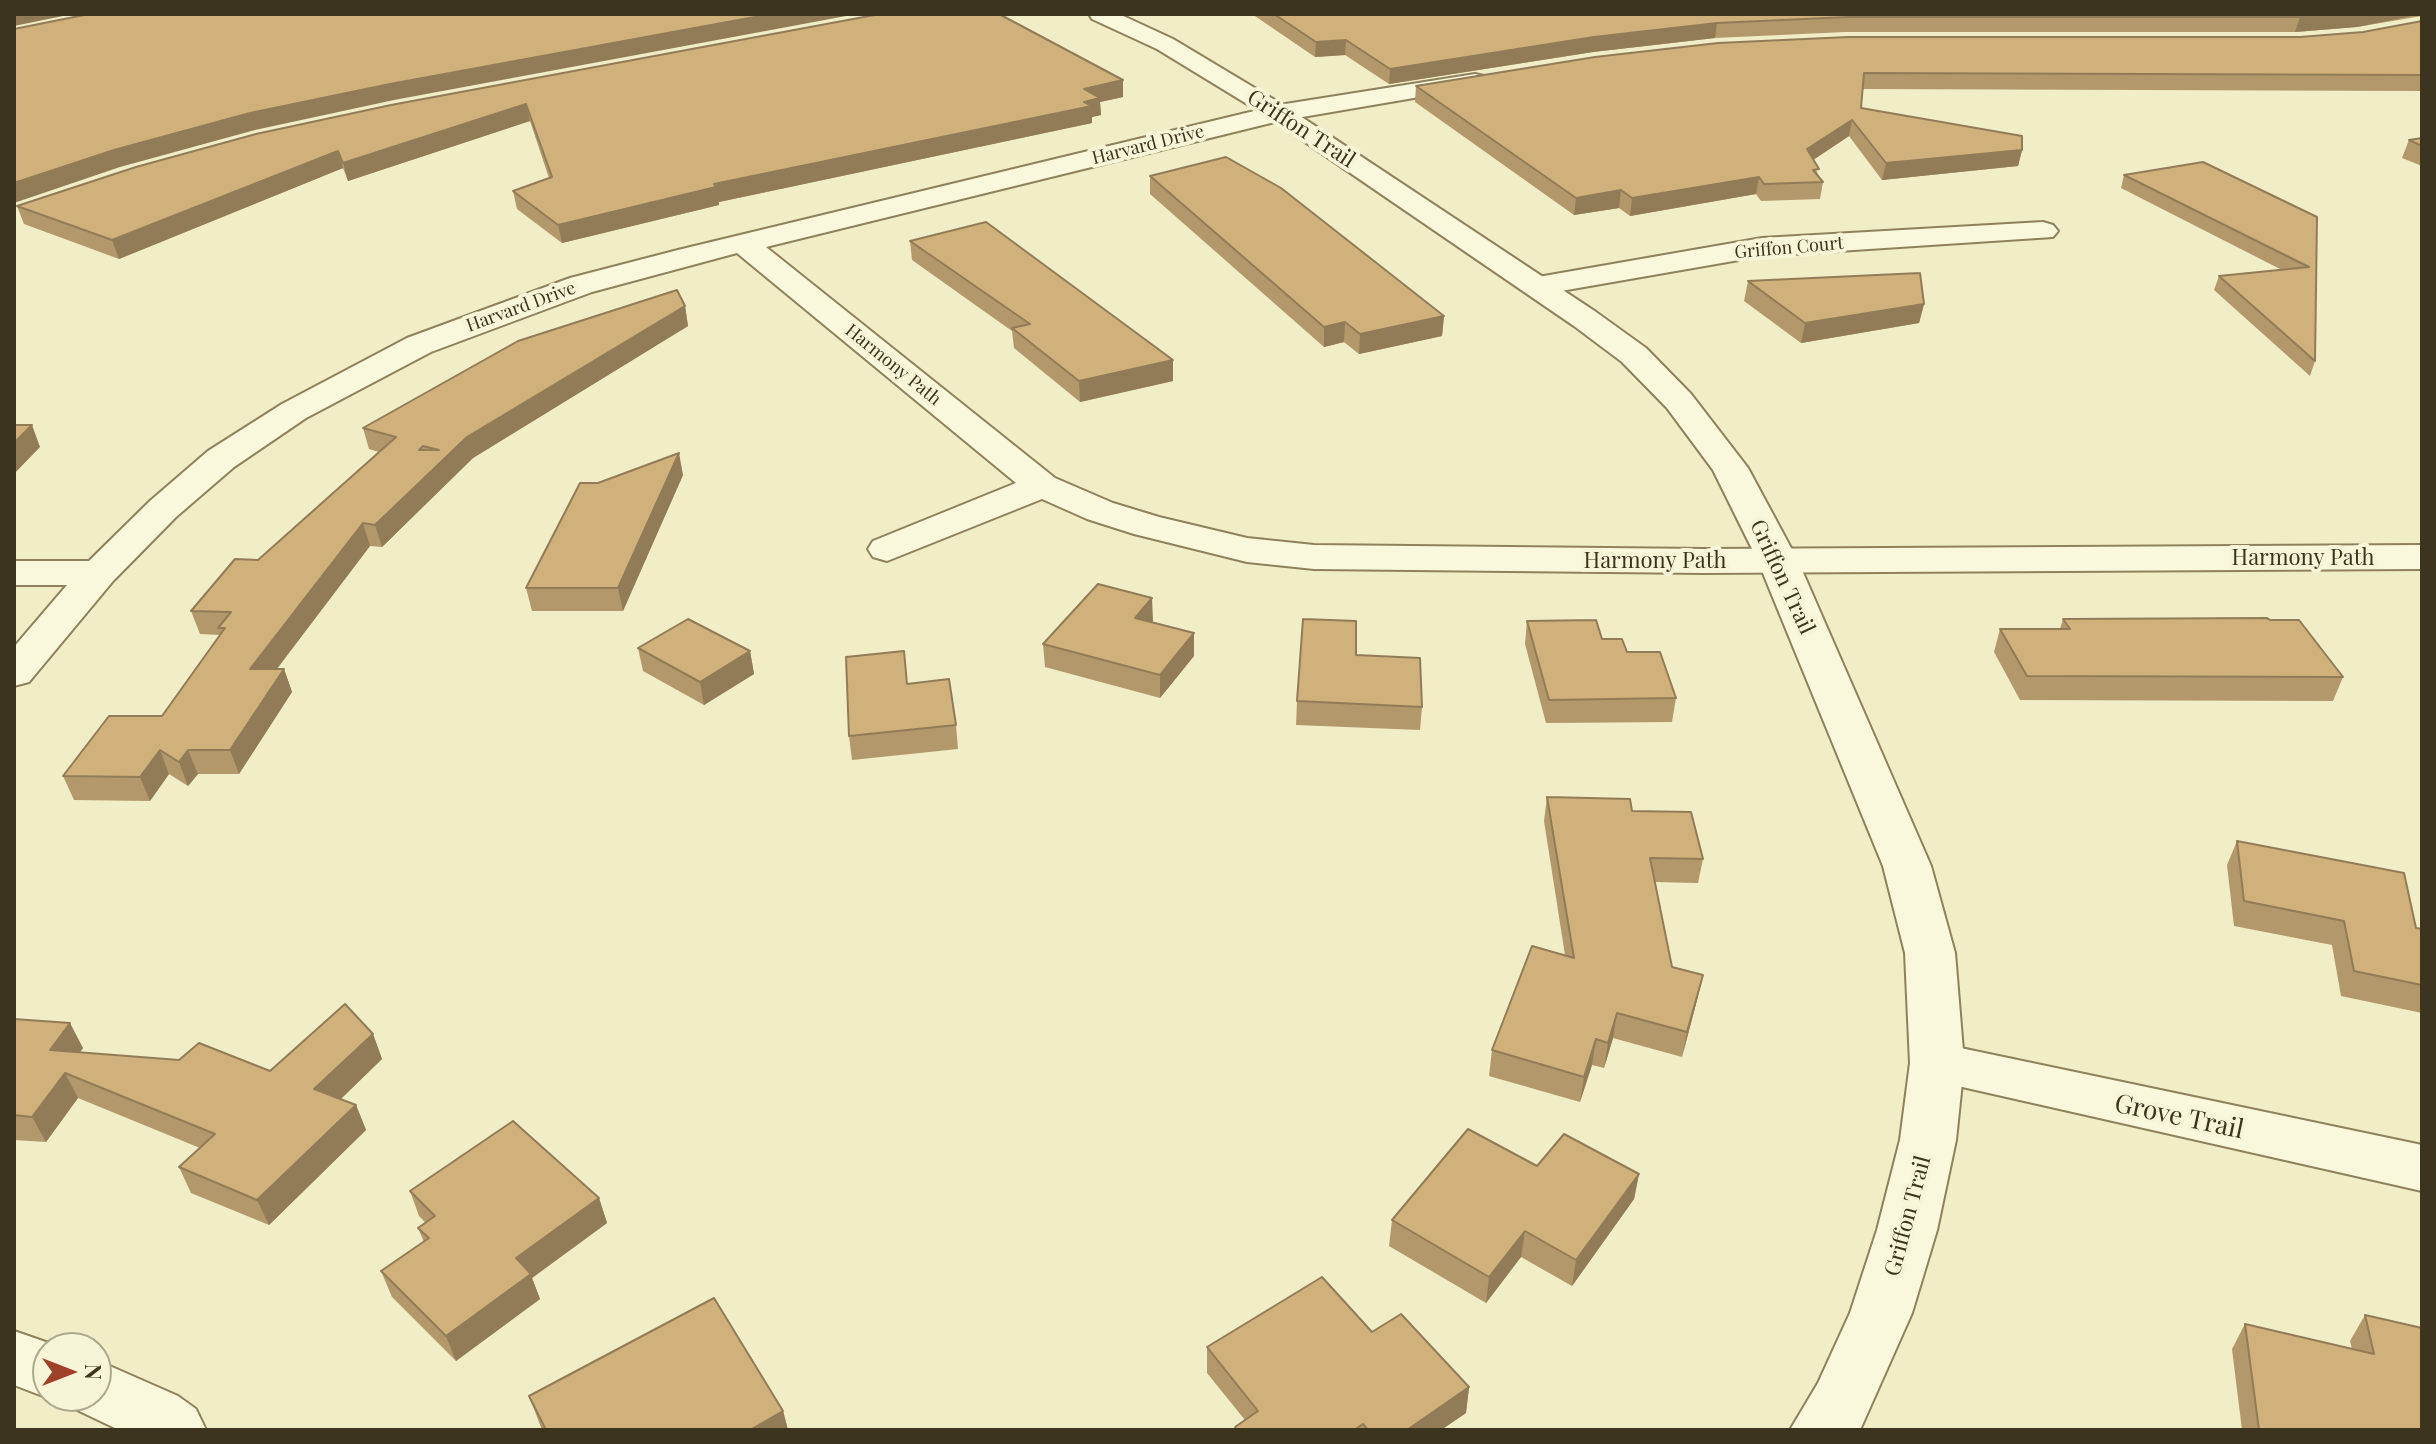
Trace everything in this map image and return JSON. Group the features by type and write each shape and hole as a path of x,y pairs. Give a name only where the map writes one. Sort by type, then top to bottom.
{"street":[{"name":"Griffon Trail","path":"1100,14 1165,44 1279,113 1538,286 1634,355 1679,401 1730,468 1778,561 1907,866 1930,953 1937,1063 1928,1140 1907,1230 1881,1313 1842,1402 1823,1430"},
{"name":"Harvard Drive","path":"14,673 99,573 163,509 221,459 294,411 419,345 581,285 744,244 1279,113 1501,77"},
{"name":"Griffon Court","path":"1538,286 1762,247 2043,231"},
{"name":"Harmony Path","path":"744,244 1042,486 1100,511 1194,540 1247,550 1314,557 1778,561 2422,557"},
{"path":"887,549 1042,486"},
{"path":"14,573 99,573"},
{"name":"Grove Trail","path":"1937,1063 2422,1168"},
{"path":"112,1396 155,1416 173,1430"}],"building":[{"path":"89,14 771,14 250,113 114,150 14,183 14,29"},
{"path":"880,14 999,14 1123,80 1084,89 1100,98 1084,102 1092,106 714,184 716,187 558,225 513,191 552,177 526,104 343,163 338,151 112,240 17,206 136,167 256,134 391,105"},
{"path":"1274,14 2340,14 2300,17 1848,17 1717,23 1594,37 1390,69 1346,40 1316,42"},
{"path":"2422,21 2422,75 1864,73 1861,108 2022,136 2022,150 1886,163 1852,120 1807,149 1819,169 1813,170 1823,182 1764,184 1759,177 1632,198 1621,190 1576,198 1416,86 1595,57 1718,43 1848,37 2300,37 2363,32"},
{"path":"2422,138 2422,146 2409,140"},
{"path":"1226,157 1281,188 1444,316 1360,334 1345,322 1324,327 1150,176"},
{"path":"2203,162 2317,217 2315,361 2219,276 2309,267 2124,175"},
{"path":"986,222 1173,360 1079,381 1012,328 1030,324 910,241"},
{"path":"1920,273 1924,304 1805,323 1748,281"},
{"path":"677,290 685,306 467,437 375,525 363,523 250,669 284,669 230,750 188,750 179,762 160,750 140,777 63,776 109,716 162,716 225,628 218,628 231,612 191,611 235,559 258,560 396,437 363,428 518,341"},
{"path":"14,425 32,425 14,443"},
{"path":"679,453 618,588 526,588 580,483 598,483"},
{"path":"1098,584 1152,598 1135,618 1194,633 1160,675 1043,644"},
{"path":"688,619 750,651 700,682 638,648"},
{"path":"1303,619 1356,621 1356,655 1420,658 1422,707 1297,701"},
{"path":"2063,619 2299,620 2343,677 2027,676 2000,629 2070,629"},
{"path":"1596,620 1602,639 1622,639 1627,652 1660,652 1676,698 1549,700 1527,621"},
{"path":"904,651 907,684 949,679 956,725 849,736 846,657"},
{"path":"1547,797 1630,799 1632,811 1691,812 1703,859 1650,858 1672,967 1703,975 1687,1032 1617,1013 1608,1043 1596,1039 1584,1077 1492,1050 1532,946 1574,958"},
{"path":"2237,841 2404,873 2416,928 2422,929 2422,985 2354,971 2344,921 2244,901"},
{"path":"345,1004 373,1034 314,1089 356,1105 257,1200 179,1167 215,1134 65,1073 32,1117 14,1115 14,1019 70,1023 50,1050 179,1060 199,1043 270,1071"},
{"path":"513,1121 599,1198 516,1258 531,1274 446,1336 381,1271 429,1238 418,1228 435,1216 410,1191"},
{"path":"1468,1129 1537,1166 1564,1134 1639,1174 1576,1260 1525,1231 1489,1277 1392,1220"},
{"path":"1322,1277 1372,1332 1401,1314 1469,1387 1407,1430 1368,1430 1363,1424 1354,1430 1237,1430 1235,1427 1258,1411 1207,1347"},
{"path":"714,1298 783,1411 750,1430 546,1430 529,1396"},
{"path":"2365,1315 2422,1328 2422,1430 2259,1430 2245,1324 2374,1354"}]}
